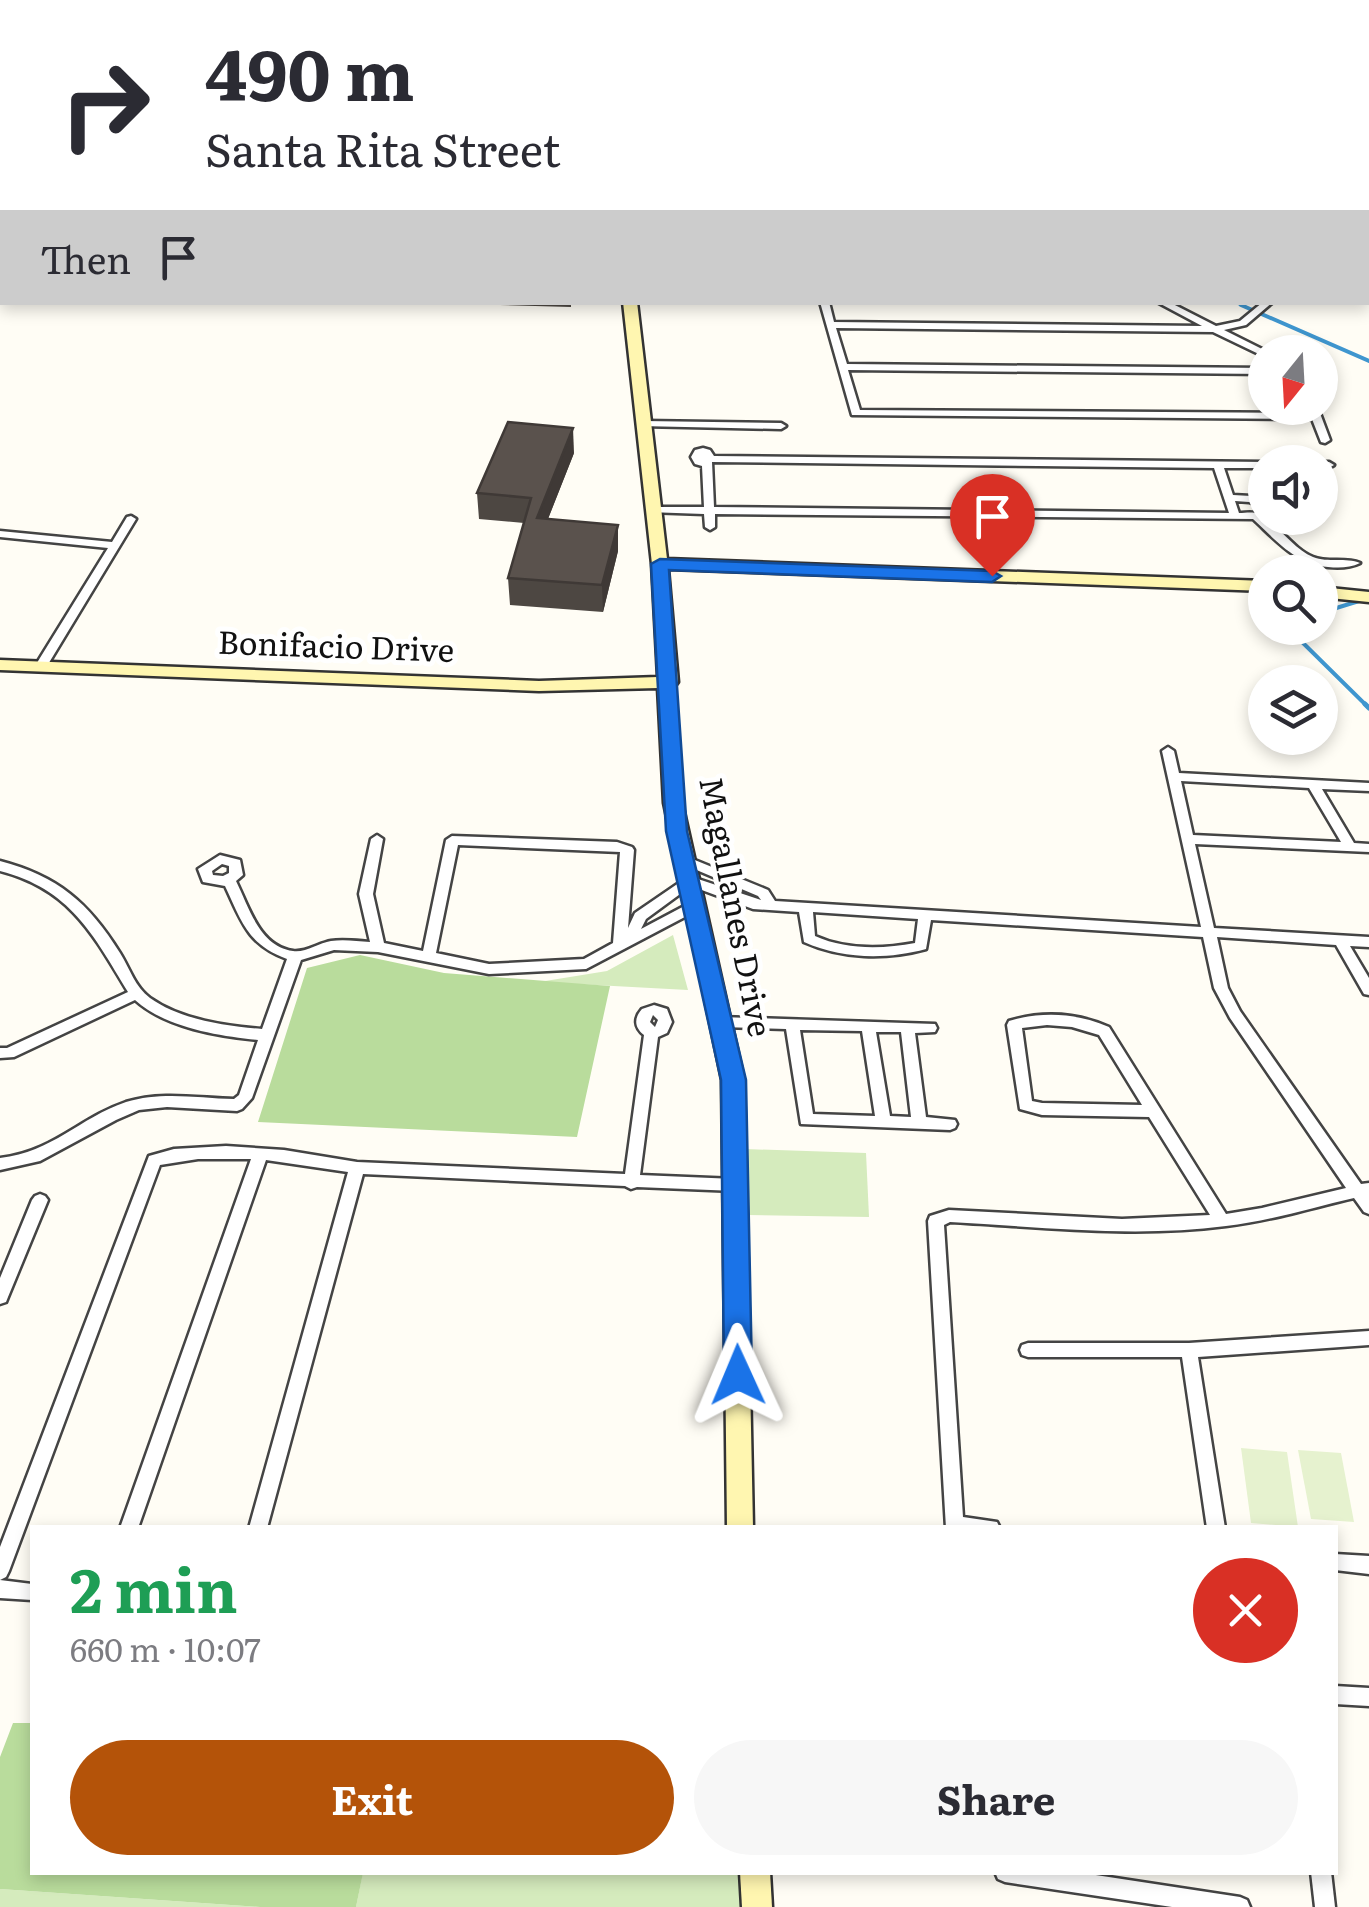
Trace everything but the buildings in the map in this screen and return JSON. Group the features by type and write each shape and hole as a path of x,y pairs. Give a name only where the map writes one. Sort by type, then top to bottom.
{"street":[{"name":"Magallanes Drive","path":"630,305 660,564 673,802 734,1080 740,1525"},
{"path":"825,305 856,413 1248,412"},
{"path":"1167,305 1248,346"},
{"path":"831,325 1215,329 1250,318 1266,305"},
{"path":"843,367 1248,371"},
{"path":"644,424 781,426"},
{"path":"1319,425 1325,440"},
{"path":"710,527 709,460 1248,465"},
{"path":"1218,465 1235,516"},
{"path":"1229,498 1248,499"},
{"path":"652,510 1248,515"},
{"path":"41,666 131,519"},
{"path":"0,534 114,545"},
{"path":"1277,535 1287,550 1304,561 1354,563"},
{"path":"660,564 1248,585"},
{"path":"1338,594 1369,598"},
{"name":"Bonifacio Drive","path":"0,665 539,686 669,682"},
{"path":"1168,751 1221,988 1235,1014 1364,1190 1369,1208"},
{"path":"1174,777 1369,786"},
{"path":"1314,784 1350,847"},
{"path":"376,839 366,894 378,947"},
{"path":"1187,839 1369,848"},
{"path":"428,958 452,840 616,846 627,850 625,942"},
{"path":"685,860 762,893 769,902"},
{"path":"0,866 33,875 70,897 90,916 136,994 158,1010 243,1034 266,1035"},
{"path":"229,880 240,913 256,939 273,950 295,957 334,945 378,947 489,968 586,964 657,930 695,906"},
{"path":"625,942 640,916 688,880 753,904 1369,942"},
{"path":"806,906 809,939 823,947 906,950 922,946 924,914"},
{"path":"1342,942 1369,990"},
{"path":"0,1164 23,1163 52,1151 128,1108 236,1105 245,1098 295,957"},
{"path":"0,1053 10,1053 136,994"},
{"path":"1152,1111 1042,1109 1025,1104 1014,1025 1027,1020 1092,1024 1104,1031 1222,1221"},
{"path":"721,1022 930,1028"},
{"path":"792,1024 806,1120 950,1124"},
{"path":"868,1026 882,1122"},
{"path":"907,1027 919,1123"},
{"path":"631,1183 652,1031"},
{"path":"0,1571 154,1160 176,1152 333,1162 357,1168 735,1185"},
{"path":"130,1525 260,1156"},
{"path":"259,1525 357,1168"},
{"path":"955,1525 936,1220 949,1216 1100,1224 1222,1221 1282,1212 1364,1190"},
{"path":"0,1298 40,1200"},
{"path":"1028,1350 1189,1350 1369,1338"},
{"path":"1189,1350 1216,1525"},
{"path":"1338,1562 1369,1565"},
{"path":"0,1589 30,1592"},
{"path":"1338,1695 1369,1697"},
{"path":"754,1875 757,1907"},
{"path":"1025,1875 1240,1907"},
{"path":"1320,1875 1325,1907"}],"green space":[{"path":"673,935 688,990 539,982 607,971"},
{"path":"360,955 444,973 610,986 577,1137 258,1122 307,968"},
{"path":"745,1149 866,1153 869,1217 747,1215"},
{"path":"1241,1448 1287,1452 1298,1525 1251,1523"},
{"path":"1298,1450 1341,1453 1354,1522 1311,1519"},
{"path":"13,1723 30,1723 30,1875 363,1875 356,1907 260,1907 0,1889 0,1757"},
{"path":"362,1875 742,1875 745,1907 356,1907"},
{"path":"0,1889 260,1907 0,1907"}],"waterway":[{"path":"1241,305 1246,307"},
{"path":"1241,305 1369,361"},
{"path":"1338,607 1359,601"},
{"path":"1305,645 1368,707"},
{"path":"1365,704 1368,707"}],"route":[{"path":"738,1375 734,1080 677,831 660,564 992,576"}]}
